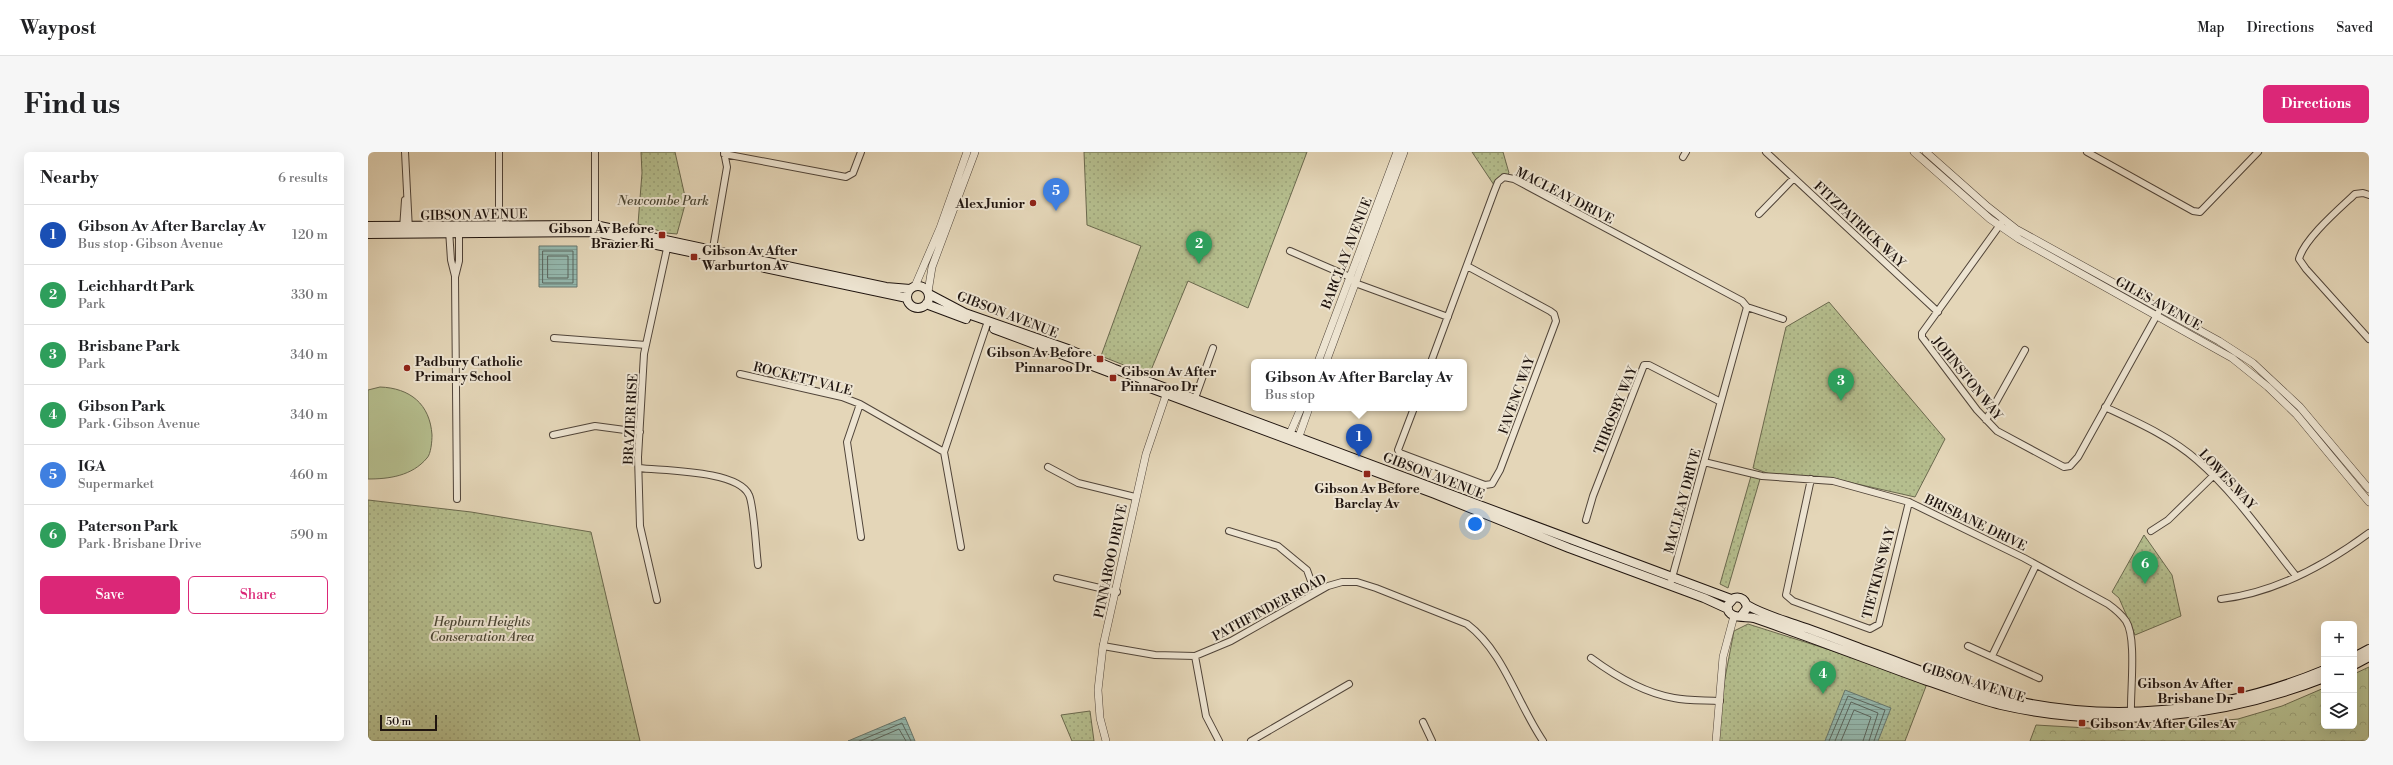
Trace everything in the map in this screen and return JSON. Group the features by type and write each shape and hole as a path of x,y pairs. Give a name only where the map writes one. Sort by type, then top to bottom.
{"main road":[{"name":"GIBSON AVENUE","path":"368,226 406,230 499,228 595,229 886,287 913,288"},
{"name":"GIBSON AVENUE","path":"368,234 406,230"},
{"name":"GIBSON AVENUE","path":"712,253 907,298"},
{"path":"921,286 928,293 926,304 920,307 914,306 907,298 913,288 921,286"},
{"name":"GIBSON AVENUE","path":"928,293 987,324"},
{"name":"GIBSON AVENUE","path":"926,304 987,324 1288,437 1731,599"},
{"name":"GIBSON AVENUE","path":"1298,440 1728,609"},
{"path":"1740,598 1747,605 1746,611 1738,616 1728,609 1731,599 1740,598"},
{"name":"GIBSON AVENUE","path":"1747,605 1992,694 2061,708 2130,714 2182,708 2232,700 2280,687 2321,671"},
{"name":"GIBSON AVENUE","path":"1738,616 1754,618 2000,705 2037,713 2179,716 2226,709 2277,695 2321,679"},
{"path":"2357,655 2369,649"},
{"path":"2357,663 2369,657"}],"street":[{"path":"405,152 406,230"},
{"path":"499,152 499,228"},
{"path":"595,152 595,229"},
{"path":"712,253 727,167 724,153 846,177 853,173 861,152"},
{"path":"913,288 968,152"},
{"path":"928,293 932,267 975,152"},
{"name":"FITZPATRICK WAY","path":"1766,152 1938,312"},
{"name":"GILES AVENUE","path":"1914,152 2001,223 2161,308 2233,350 2267,375 2300,407 2369,490"},
{"name":"GILES AVENUE","path":"1926,152 2019,239 2232,358 2268,387 2296,414 2369,502"},
{"path":"2087,152 2192,211 2200,212 2258,152"},
{"name":"BARCLAY AVENUE","path":"1319,359 1399,153"},
{"name":"BARCLAY AVENUE","path":"1327,359 1355,283 1399,153"},
{"name":"MACLEAY DRIVE","path":"1432,359 1494,192 1498,182 1504,177 1514,179 1662,258 1742,301 1747,307 1783,319"},
{"path":"1759,214 1794,178"},
{"path":"2369,195 2364,192 2355,194 2312,238 2301,251 2299,259 2306,269 2369,339"},
{"name":"JOHNSTON WAY","path":"2001,223 1922,333 1922,337 1986,420 1997,431 2068,467 2078,457 2161,308"},
{"path":"449,230 451,260 455,277 458,499"},
{"path":"455,277 459,261 459,230"},
{"name":"BRAZIER RISE","path":"657,600 640,526 640,432 646,345 668,244"},
{"path":"1290,251 1350,277 1355,283 1448,317"},
{"name":"FAVENC WAY","path":"1413,411 1398,450 1400,453 1485,485 1492,484 1500,470 1556,321 1554,314 1550,311 1467,266"},
{"name":"MACLEAY DRIVE","path":"1670,585 1704,462 1719,401 1747,307"},
{"path":"961,547 944,452 987,324"},
{"path":"554,338 646,345"},
{"path":"1194,401 1213,348"},
{"path":"1986,420 2025,350"},
{"name":"THROSBY WAY","path":"1586,520 1593,496 1644,365 1650,365 1719,401"},
{"name":"ROCKETT VALE","path":"740,374 842,397 860,404 944,452"},
{"name":"PINNAROO DRIVE","path":"1106,741 1100,718 1098,690 1103,646 1146,454 1167,391"},
{"path":"860,404 847,442 861,537"},
{"name":"LOWES WAY","path":"2106,407 2180,446 2213,476 2296,576"},
{"path":"1288,437 1299,411"},
{"path":"1298,440 1308,411"},
{"path":"553,435 595,426 640,432"},
{"name":"BRISBANE DRIVE","path":"1704,462 1762,476 1833,481 1909,502 2036,564 2108,604 2118,611 2127,622 2131,648 2130,714"},
{"path":"1048,467 1078,483 1136,497"},
{"path":"639,468 719,476 739,484 749,495 758,565"},
{"path":"2151,531 2168,520 2213,476"},
{"name":"TIETKINS WAY","path":"1811,479 1786,595 1793,601 1870,629 1879,624 1909,502"},
{"path":"1229,530 1278,546 1307,570 1315,592"},
{"path":"2220,599 2254,593 2296,576 2337,555 2369,533"},
{"path":"1992,656 2036,564"},
{"path":"1057,578 1116,592"},
{"name":"PATHFINDER ROAD","path":"1103,646 1155,655 1195,656 1213,650 1257,627 1315,592 1328,586 1357,582 1467,624 1481,635 1495,654 1543,741"},
{"path":"1716,741 1723,657 1738,616"},
{"path":"1968,646 2039,678"},
{"path":"1195,656 1206,716 1219,741"},
{"path":"1591,658 1632,682 1663,695 1674,698 1720,700"},
{"path":"1251,741 1349,684"},
{"path":"1423,722 1432,741"}],"green space":[{"name":"Newcombe Park","path":"641,152 675,152 686,201 677,234 666,233 638,224 642,173"},
{"path":"1084,152 1307,152 1248,308 1188,281 1149,375 1101,356 1141,246 1087,225"},
{"path":"1472,152 1503,152 1509,173 1496,188"},
{"path":"1829,302 1945,439 1915,497 1835,479 1781,478 1753,468 1786,327"},
{"path":"380,387 391,388 409,394 423,406 430,424 432,435 431,444 428,456 421,464 407,473 392,477 368,479 368,390"},
{"path":"1751,476 1760,479 1728,588 1720,584"},
{"name":"Hepburn Heights Conservation Area","path":"368,500 471,512 591,532 640,741 368,741"},
{"path":"2144,535 2172,575 2181,616 2135,635 2119,598 2112,592"},
{"path":"1748,624 1928,681 1905,741 1717,741 1725,678 1734,631"},
{"path":"2369,667 2369,741 2030,741 2036,725 2122,730 2238,719 2282,706 2321,689 2321,729 2357,729 2357,673"},
{"path":"1090,711 1094,741 1072,741 1061,715"}],"water":[{"path":"539,246 577,246 577,287 539,287"},
{"path":"1845,690 1891,708 1878,741 1825,741"},
{"path":"905,717 915,741 848,741"}],"place":[{"name":"Alex Junior","path":"1033,203"},
{"name":"IGA","path":"1056,211"},
{"name":"Gibson Av Before Brazier Ri","path":"662,235"},
{"name":"Gibson Av After Warburton Av","path":"694,257"},
{"name":"Leichhardt Park","path":"1199,264"},
{"name":"Gibson Av Before Pinnaroo Dr","path":"1100,359"},
{"name":"Padbury Catholic Primary School","path":"407,368"},
{"name":"Gibson Av After Pinnaroo Dr","path":"1113,378"},
{"name":"Brisbane Park","path":"1841,401"},
{"name":"Gibson Av After Barclay Av","path":"1359,457"},
{"name":"Gibson Av Before Barclay Av","path":"1367,474"},
{"name":"Paterson Park","path":"2145,584"},
{"name":"Gibson Av After Brisbane Dr","path":"2241,690"},
{"name":"Gibson Park","path":"1823,694"},
{"name":"Gibson Av After Giles Av","path":"2082,723"}]}
